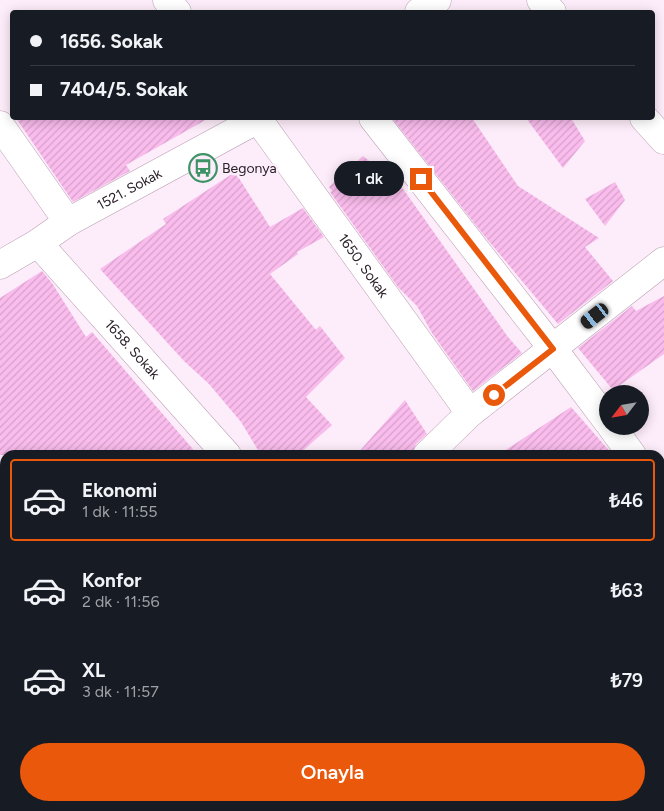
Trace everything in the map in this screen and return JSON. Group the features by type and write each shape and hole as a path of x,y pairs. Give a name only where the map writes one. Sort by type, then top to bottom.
{"street":[{"path":"422,10 437,0"},
{"path":"541,0 550,10"},
{"name":"1521. Sokak","path":"0,265 38,243 68,222 255,120"},
{"name":"1650. Sokak","path":"260,120 470,413"},
{"path":"375,120 599,410"},
{"path":"646,120 664,140"},
{"path":"0,125 68,222"},
{"name":"1658. Sokak","path":"38,243 223,450"},
{"path":"431,450 470,413 664,261"},
{"path":"618,435 628,450"}],"building":[{"path":"17,120 205,120 126,165 130,171 73,202"},
{"path":"394,120 473,120 518,186 599,238 585,247 613,281 558,324 482,233"},
{"path":"527,120 572,120 585,141 563,168"},
{"path":"363,156 401,186 508,337 522,353 473,391 432,333 417,306 398,287 330,192 332,191 329,187"},
{"path":"235,172 270,227 303,208 324,237 297,252 298,254 270,274 316,330 320,326 345,358 306,397 332,425 304,450 258,450 241,422 209,384 184,361 100,269 166,224 163,219"},
{"path":"615,182 625,200 605,226 585,199"},
{"path":"42,271 52,283 86,337 92,332 194,450 0,450 0,298"},
{"path":"664,296 664,354 620,385 609,385 578,348 632,306 636,311"},
{"path":"405,400 427,434 416,444 414,450 360,450"},
{"path":"571,407 609,450 506,450"}],"place":[{"name":"Begonya","path":"203,168"}],"route":[{"path":"421,179 553,349 494,395"}]}
